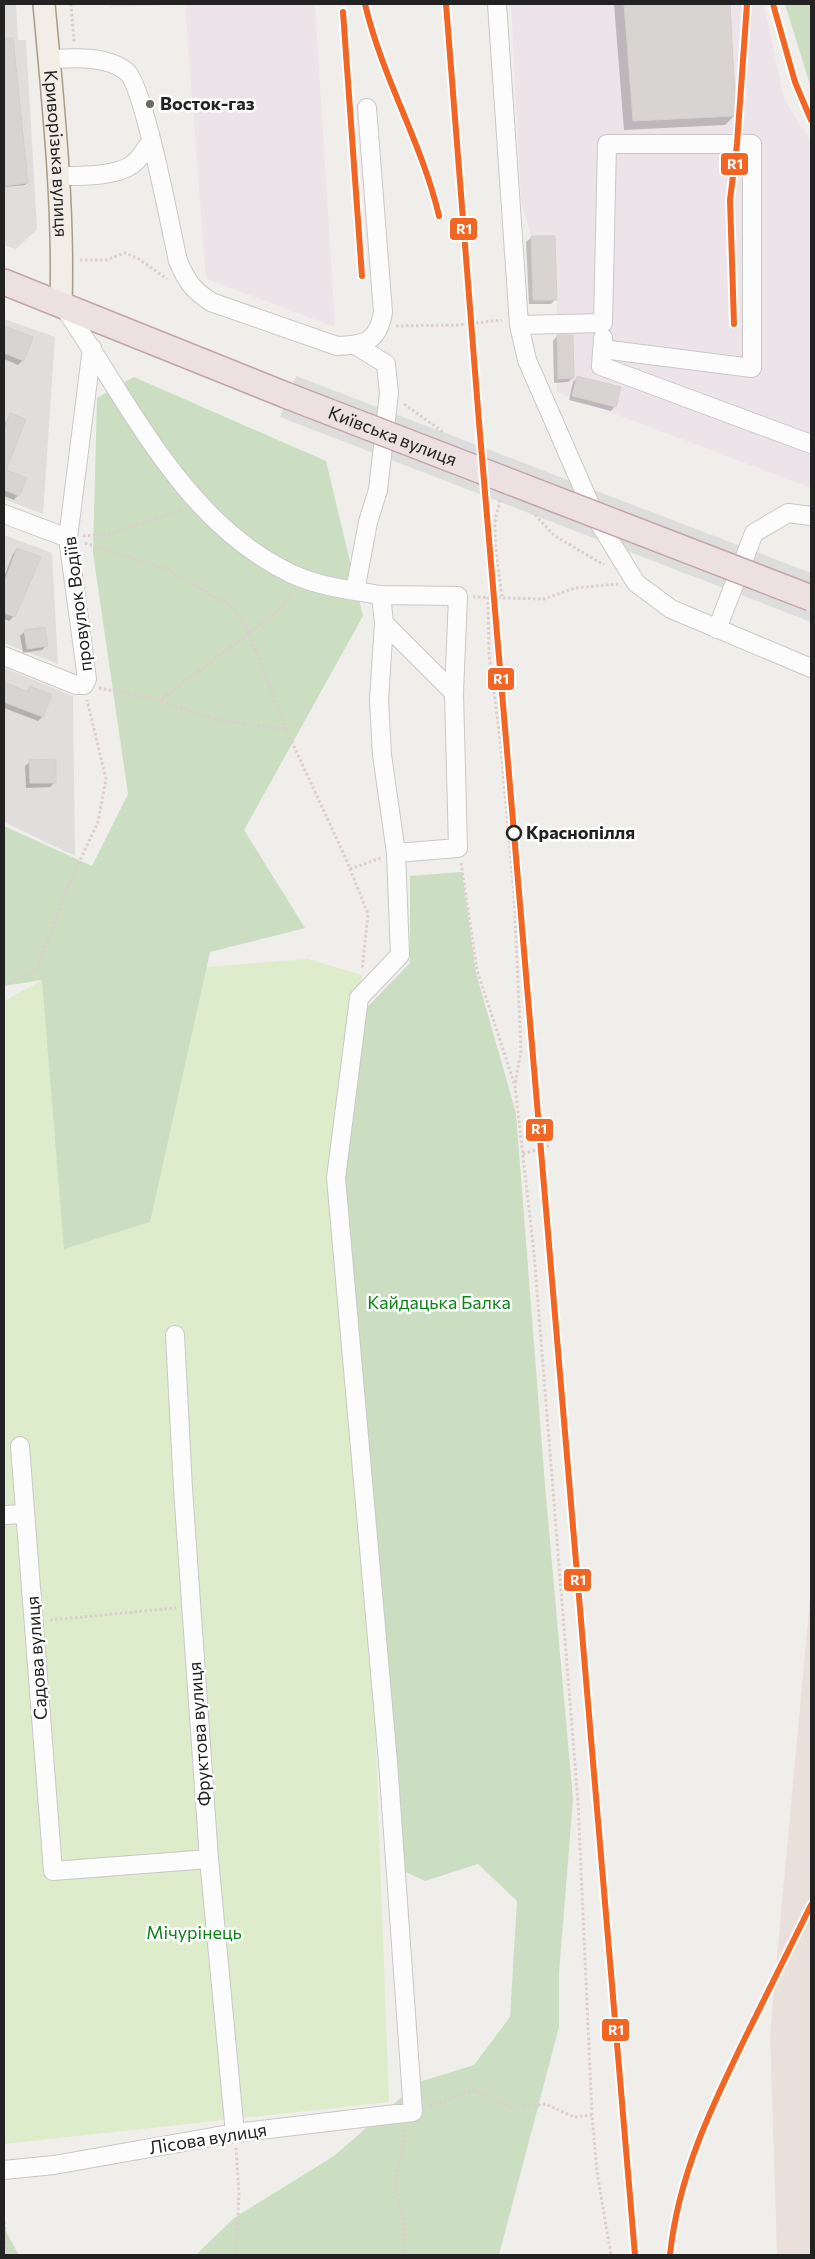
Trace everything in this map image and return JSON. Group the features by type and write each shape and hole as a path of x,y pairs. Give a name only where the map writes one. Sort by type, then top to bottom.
{"highway":[{"name":"Київська вулиця","path":"4,282 288,396 811,598"}],"main road":[{"name":"Криворізька вулиця","path":"44,4 63,261 61,304"}],"street":[{"path":"497,4 519,322 527,360 596,518 636,583 671,609 811,668"},
{"path":"49,59 76,58 115,64 128,72 141,100 178,261 187,280 195,291 211,302 337,346 355,345 371,339 380,327 383,312 367,108"},
{"path":"58,176 94,175 115,171 134,164 151,141"},
{"path":"602,349 752,368 752,144 607,144 601,366 811,444"},
{"path":"61,304 92,348 152,444 199,504 238,542 262,558 302,578 329,586 381,595 458,596 454,693 458,848 396,853"},
{"path":"519,322 603,323"},
{"path":"355,345 386,364 389,393 378,490 368,522 355,591"},
{"name":"провулок Водіїв","path":"4,656 76,685 84,685 87,679 68,538 92,348"},
{"path":"717,628 754,533 788,513 811,516"},
{"path":"4,514 68,538"},
{"path":"381,595 384,623 380,700 382,755 396,853 400,955 359,998 336,1178 388,1762 407,2113"},
{"path":"384,623 454,693"},
{"name":"Фруктова вулиця","path":"175,1335 191,1607 209,1859 235,2133"},
{"name":"Садова вулиця","path":"20,1446 53,1871 209,1859"},
{"path":"4,1515 25,1514"},
{"name":"Лісова вулиця","path":"4,2170 54,2165 235,2133 407,2113"}],"path":[{"path":"71,4 76,58"},
{"path":"63,261 106,260 125,253 139,259 168,281 195,291"},
{"path":"380,327 519,322"},
{"path":"502,598 495,549 495,520 500,499 506,495"},
{"path":"68,538 108,534 199,504"},
{"path":"68,538 169,570 232,607 249,633 286,729 350,869 368,914 359,998"},
{"path":"160,700 279,610 302,578"},
{"path":"458,596 544,599 575,588 636,583"},
{"path":"488,597 489,654 500,738 514,892 521,1051 515,1086"},
{"path":"4,985 37,970 67,888 98,822 106,779 84,685 160,700 214,719 286,729"},
{"path":"458,848 477,970 515,1086 534,1253 578,1802 592,2115 597,2172 610,2255"},
{"path":"350,869 396,853"},
{"path":"523,1154 548,1146"},
{"path":"34,1621 191,1607"},
{"path":"405,2255 403,2219 395,2181 404,2143 407,2113 474,2090 512,2108 546,2104 574,2117 592,2115"},
{"path":"235,2133 239,2194 236,2255"},
{"path":"4,2222 8,2255"}],"shaded area":[{"path":"4,4 16,4 18,40 26,40 37,229 16,249 4,245"},
{"path":"108,4 181,4 109,8"},
{"path":"185,4 315,4 335,327 206,279"},
{"path":"511,4 764,4 784,99 811,142 811,488 557,392 557,300 533,300 531,236 521,201"},
{"path":"4,319 55,337 43,514 4,499"},
{"path":"4,535 52,553 58,664 4,643"},
{"path":"4,668 73,696 75,856 4,822"},
{"path":"811,1588 811,2255 777,2255 770,2033"}],"green space":[{"path":"785,4 811,4 811,88"},
{"path":"134,377 326,461 363,616 244,830 305,928 210,952 150,1222 64,1249 42,980 4,986 4,826 92,866 128,794 93,553 97,398"},
{"name":"Кайдацька Балка","path":"462,872 476,973 516,1113 545,1485 573,1799 559,1973 559,2027 499,2255 196,2255 234,2218 334,2156 419,2082 474,2065 510,2017 517,1901 478,1864 425,1881 401,1870 349,1314 343,1145 349,1026 410,963 410,876"},
{"name":"Мічурінець","path":"308,959 362,975 336,1174 371,1613 389,2102 4,2144 4,1001 42,980"},
{"path":"4,2228 19,2255 4,2255"}],"pier":[{"path":"296,376 811,573 811,622 280,417"}],"building":[{"path":"624,4 730,4 736,116 633,121"},
{"path":"4,38 13,38 28,183 4,186"},
{"path":"531,236 555,236 557,300 533,300"},
{"path":"4,326 33,337 24,361 4,353"},
{"path":"557,335 573,335 574,378 558,379"},
{"path":"577,376 621,387 616,407 572,396"},
{"path":"10,413 26,419 6,470 27,478 19,496 4,490 4,430"},
{"path":"17,548 41,557 15,617 4,613 4,582"},
{"path":"45,627 48,646 27,649 24,630"},
{"path":"4,682 28,692 30,686 52,695 43,717 4,702"},
{"path":"56,759 56,783 30,783 29,760"}],"transit line":[{"name":"R1","path":"365,4 381,58 423,162 439,216"},
{"name":"R1","path":"446,4 479,422 635,2255"},
{"name":"R1","path":"734,324 730,200 737,144 747,4"},
{"name":"R1","path":"773,4 795,82 811,120"},
{"name":"R1","path":"343,12 362,276"},
{"name":"R1","path":"670,2255 680,2198 688,2170 708,2117 811,1905"}],"place":[{"name":"Восток-газ","path":"150,104"},
{"name":"Краснопілля","path":"514,833"}]}
